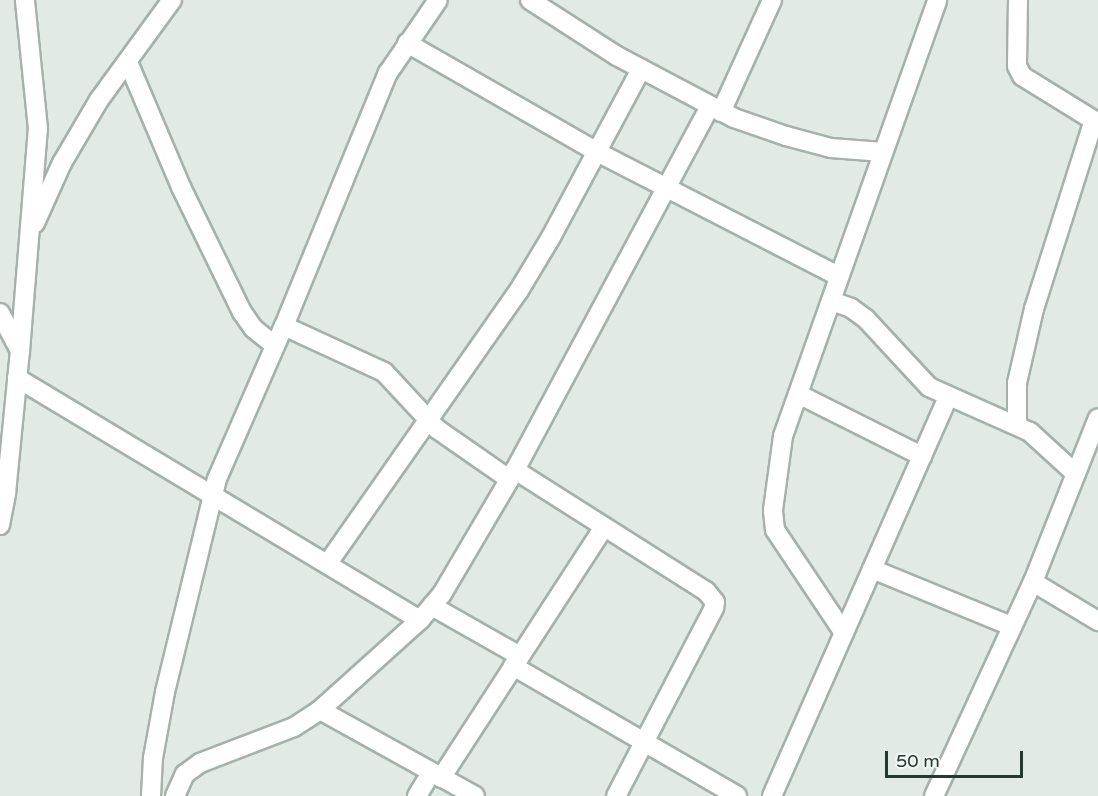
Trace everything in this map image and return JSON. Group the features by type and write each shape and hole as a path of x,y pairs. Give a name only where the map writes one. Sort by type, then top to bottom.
{"street":[{"path":"0,525 6,493 20,351 38,111 25,0"},
{"path":"30,236 62,163 99,100 172,0"},
{"path":"151,796 153,758 165,692 212,495 388,73 438,0"},
{"path":"530,0 641,69 716,109 786,136 831,148 883,153"},
{"path":"174,796 186,774 200,763 294,727 320,710 426,613 442,594 512,475 666,188 716,109 772,0"},
{"path":"844,633 772,522 783,436 937,0"},
{"path":"1017,425 1017,383 1034,309 1096,121 1022,76 1017,66 1018,0"},
{"path":"407,43 597,152 838,276"},
{"path":"128,62 181,187 242,312 253,327 275,346"},
{"path":"328,563 518,292 551,237 641,69"},
{"path":"831,301 851,308 866,319 919,378 948,397 1017,425 1046,446 1076,474"},
{"path":"0,313 20,351"},
{"path":"284,326 384,372 427,420 457,444 604,527 706,591 715,602 714,608 616,796"},
{"path":"17,378 328,563 516,661 644,742 737,796"},
{"path":"798,394 922,456"},
{"path":"772,796 948,397"},
{"path":"934,796 1033,582 1098,418"},
{"path":"417,796 436,776 516,661 604,527"},
{"path":"872,569 1011,627"},
{"path":"1033,582 1098,621"},
{"path":"320,710 475,796"}]}
